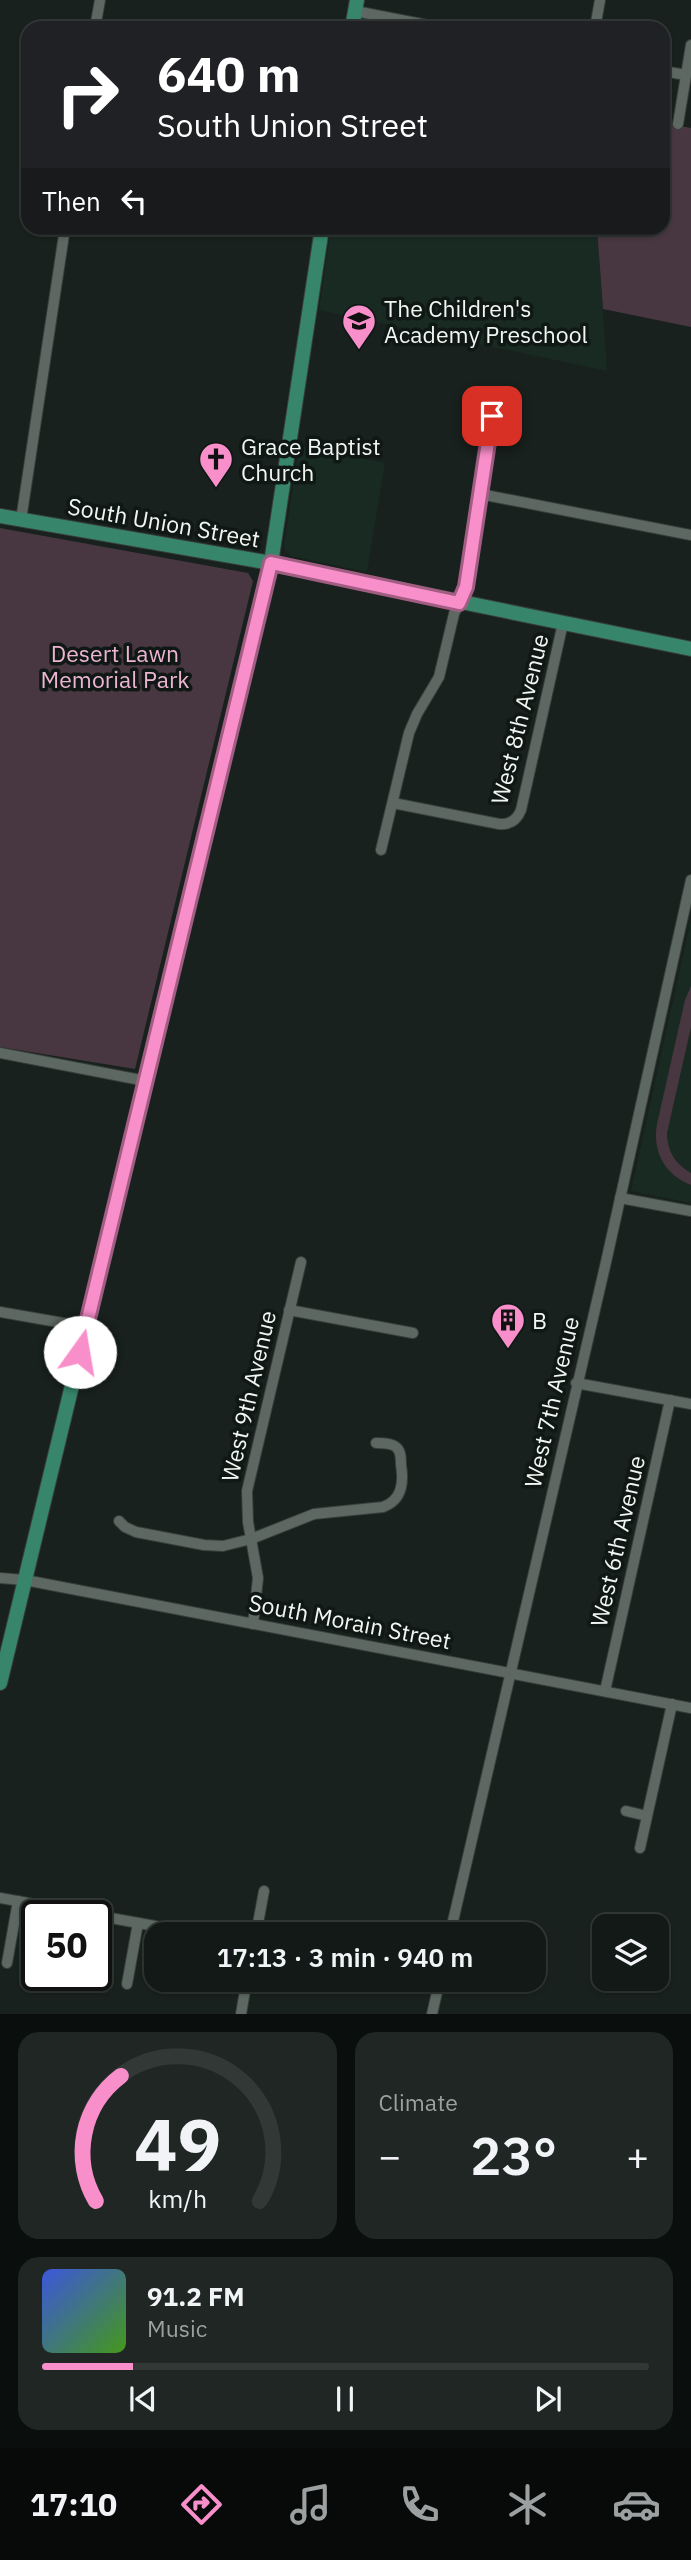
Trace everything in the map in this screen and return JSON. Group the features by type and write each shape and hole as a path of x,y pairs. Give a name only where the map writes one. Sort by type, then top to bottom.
{"main road":[{"path":"0,1683 271,563 321,235"},
{"name":"South Union Street","path":"0,516 271,563 691,649"}],"street":[{"path":"96,21 100,0"},
{"path":"596,21 600,0"},
{"path":"356,6 415,21"},
{"path":"678,124 691,44"},
{"path":"670,72 686,75"},
{"path":"20,520 64,235"},
{"path":"382,850 409,733 417,713 439,677 454,614 466,587 492,416"},
{"path":"480,494 691,536"},
{"name":"West 8th Avenue","path":"393,803 499,824 512,822 521,810 563,623"},
{"name":"West 7th Avenue","path":"453,1922 691,880"},
{"path":"0,1053 146,1081"},
{"path":"620,1198 691,1211"},
{"name":"West 9th Avenue","path":"253,1624 258,1578 246,1506 247,1491 301,1262"},
{"path":"289,1310 413,1334"},
{"path":"0,1312 86,1327"},
{"path":"576,1383 691,1404"},
{"name":"West 6th Avenue","path":"605,1691 670,1400"},
{"path":"118,1521 136,1532 223,1546 251,1539 314,1514 390,1505 398,1496 402,1484 400,1454 394,1446 376,1443"},
{"name":"South Morain Street","path":"0,1578 25,1580 691,1708"},
{"path":"640,1848 672,1704"},
{"path":"626,1811 647,1816"},
{"path":"258,1922 264,1891"},
{"path":"0,1898 144,1924"},
{"path":"7,1963 19,1901"},
{"path":"127,1984 138,1923"},
{"path":"241,2014 245,1992"},
{"path":"432,2014 437,1992"}],"shaded area":[{"path":"330,235 597,235 607,371 319,310"},
{"path":"299,446 385,463 367,572 291,556 286,552 284,546"},
{"path":"691,924 691,1203 631,1191"}],"green space":[{"path":"670,124 691,128 691,327 603,309 598,235 670,235"},
{"name":"Desert Lawn Memorial Park","path":"0,528 248,573 253,581 135,1069 0,1047"},
{"path":"691,986 691,1027 667,1133 668,1146 673,1156 691,1173 691,1185 674,1175 662,1161 656,1134 685,1000"}],"place":[{"name":"The Children's Academy Preschool","path":"359,351"},
{"name":"Grace Baptist Church","path":"216,489"},
{"name":"B","path":"508,1350"}],"route":[{"path":"80,1352 271,563 459,603 466,587 492,416"}]}
